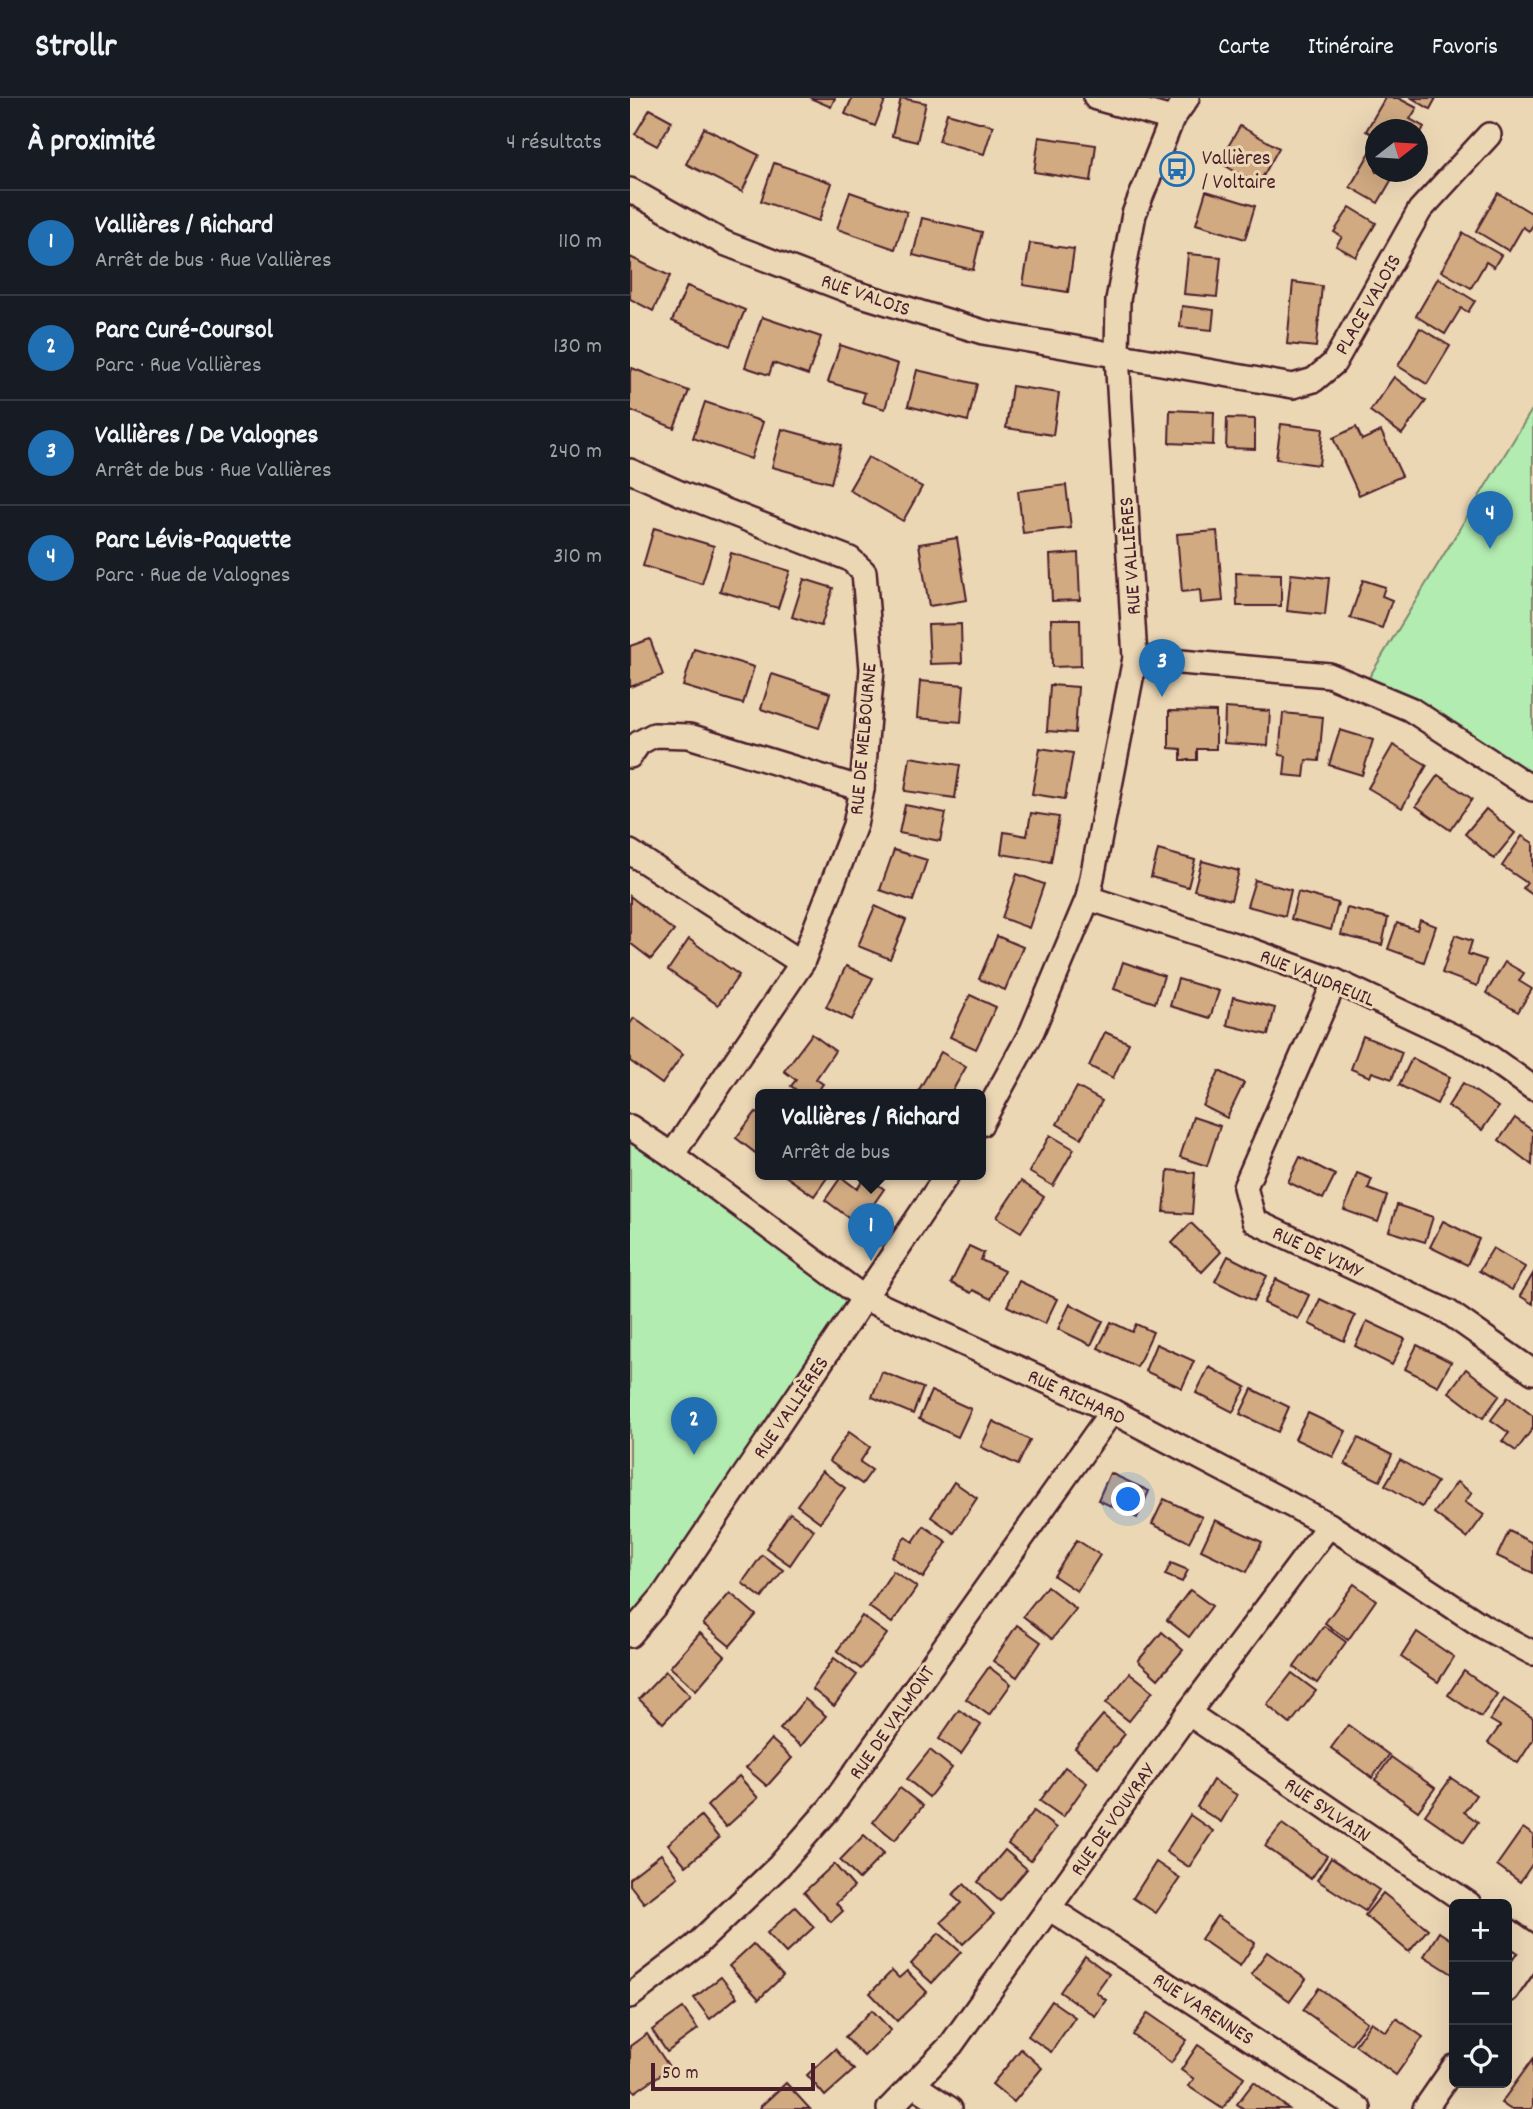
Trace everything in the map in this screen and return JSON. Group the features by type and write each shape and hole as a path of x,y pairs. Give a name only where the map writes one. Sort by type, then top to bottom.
{"street":[{"path":"1096,98 1172,119"},
{"name":"RUE VALLIÈRES","path":"986,1115 1032,1031 1088,898 1135,658 1117,355 1118,300 1134,214 1172,119 1187,98"},
{"name":"PLACE VALOIS","path":"1117,355 1293,386 1314,380 1334,363 1420,210 1489,135"},
{"name":"RUE VALOIS","path":"630,190 724,243 852,292 983,332 1117,355"},
{"name":"RUE DE MELBOURNE","path":"630,471 850,559 864,572 872,669 862,789 855,825 802,963 672,1156"},
{"path":"1135,658 1329,674 1410,709 1533,789"},
{"path":"630,756 639,743 654,736 689,736 862,789"},
{"path":"630,852 802,963"},
{"name":"RUE VAUDREUIL","path":"1088,898 1250,950 1335,981 1474,1046 1533,1088"},
{"name":"RUE DE VIMY","path":"1335,981 1245,1187 1254,1221 1448,1312 1533,1372"},
{"name":"RUE RICHARD","path":"630,1127 864,1298 1112,1411 1329,1525 1484,1627 1533,1653"},
{"name":"RUE VALLIÈRES","path":"630,1635 663,1596 944,1180"},
{"name":"RUE DE VALMONT","path":"630,1996 695,1946 778,1867 830,1808 1112,1411"},
{"name":"RUE DE VOUVRAY","path":"889,2109 951,2045 1188,1713 1329,1525"},
{"name":"RUE SYLVAIN","path":"1188,1713 1462,1899"},
{"name":"RUE VARENNES","path":"1049,1908 1359,2109"},
{"path":"1512,1934 1533,1950 1512,1982"},
{"path":"1425,2109 1449,2074"},
{"path":"913,2084 950,2109"}],"green space":[{"path":"1533,408 1533,796 1362,689"},
{"path":"630,1127 864,1298 630,1635"}],"building":[{"path":"810,98 835,98 831,107"},
{"path":"852,98 886,98 875,126 845,114"},
{"path":"901,98 926,103 917,142 892,136"},
{"path":"1385,98 1398,98 1417,108 1410,119 1373,119"},
{"path":"1412,98 1436,98 1430,109"},
{"path":"650,109 672,121 657,146 635,134"},
{"path":"947,113 993,126 984,154 939,141"},
{"path":"1240,126 1279,148 1258,185 1219,162"},
{"path":"704,128 759,155 742,192 686,164"},
{"path":"1039,137 1096,145 1091,181 1034,172"},
{"path":"1365,161 1365,182 1390,182 1378,203 1350,187"},
{"path":"774,163 832,183 819,221 761,201"},
{"path":"1206,191 1255,206 1245,239 1196,224"},
{"path":"850,192 907,212 895,249 837,229"},
{"path":"1498,193 1533,214 1533,225 1529,231 1523,227 1509,251 1476,231"},
{"path":"1350,207 1376,223 1356,257 1336,246 1342,237 1334,232"},
{"path":"922,218 982,232 973,270 913,255"},
{"path":"1463,233 1501,255 1494,267 1486,262 1471,288 1441,271"},
{"path":"1030,243 1074,249 1068,292 1023,285"},
{"path":"1188,254 1221,257 1217,297 1184,294"},
{"path":"630,257 670,276 653,311 630,299"},
{"path":"1438,278 1475,301 1468,312 1461,308 1445,334 1416,316"},
{"path":"1293,282 1322,286 1316,347 1287,344"},
{"path":"687,286 745,310 730,346 672,321"},
{"path":"1182,306 1214,310 1212,330 1180,327"},
{"path":"762,317 821,337 808,375 773,363 769,375 745,367"},
{"path":"1420,328 1450,346 1427,384 1398,366"},
{"path":"840,345 898,364 885,409 862,402 865,393 828,382"},
{"path":"632,368 689,391 674,428 630,410"},
{"path":"917,370 977,384 968,421 908,406"},
{"path":"1394,377 1426,401 1402,434 1370,411"},
{"path":"1012,386 1059,393 1053,435 1006,428"},
{"path":"705,402 763,422 751,459 693,438"},
{"path":"1170,410 1214,412 1213,445 1169,443"},
{"path":"1227,418 1255,419 1255,449 1226,448"},
{"path":"1281,424 1323,429 1319,465 1276,459"},
{"path":"1356,427 1362,440 1381,431 1402,476 1359,495 1333,438"},
{"path":"782,429 841,445 831,483 772,467"},
{"path":"868,457 922,487 903,521 849,490"},
{"path":"1066,485 1071,528 1023,533 1018,491"},
{"path":"654,528 714,546 702,584 643,566"},
{"path":"1217,531 1223,601 1201,603 1200,590 1182,592 1177,534"},
{"path":"957,538 967,600 929,606 919,544"},
{"path":"731,553 790,571 778,608 720,591"},
{"path":"1078,553 1080,600 1052,601 1050,555"},
{"path":"1236,573 1281,574 1281,606 1237,606"},
{"path":"1291,574 1329,578 1325,615 1287,611"},
{"path":"804,579 833,588 821,626 792,617"},
{"path":"1363,580 1385,587 1382,596 1392,600 1382,628 1350,618"},
{"path":"1051,619 1080,619 1081,666 1052,667"},
{"path":"961,624 962,663 930,664 928,625"},
{"path":"650,639 663,675 630,687 630,646"},
{"path":"694,649 754,667 743,704 683,686"},
{"path":"772,674 830,693 819,728 761,709"},
{"path":"920,681 964,685 961,722 917,718"},
{"path":"1050,685 1078,687 1075,733 1047,731"},
{"path":"1225,708 1270,711 1268,746 1224,743"},
{"path":"1169,711 1216,712 1216,749 1197,749 1197,760 1181,760 1181,749 1169,748"},
{"path":"1283,713 1323,717 1319,761 1306,760 1304,777 1284,775 1286,756 1279,755"},
{"path":"1340,730 1373,740 1362,775 1329,765"},
{"path":"1393,745 1427,765 1402,808 1368,788"},
{"path":"1040,748 1073,753 1065,799 1032,794"},
{"path":"910,757 960,765 955,798 905,791"},
{"path":"1438,775 1472,799 1450,830 1416,806"},
{"path":"905,805 946,813 940,841 899,833"},
{"path":"1486,809 1515,833 1494,859 1465,834"},
{"path":"1031,813 1059,817 1051,862 1001,854 1004,832 1027,836"},
{"path":"1522,836 1533,843 1533,895 1523,888 1527,883 1502,866"},
{"path":"894,850 927,860 913,901 880,890"},
{"path":"1158,850 1195,860 1188,887 1151,877"},
{"path":"1202,861 1239,871 1231,900 1194,890"},
{"path":"1017,874 1044,884 1029,928 1002,918"},
{"path":"1255,880 1291,890 1285,916 1247,906"},
{"path":"1298,892 1338,903 1331,930 1291,919"},
{"path":"630,896 674,931 651,959 630,943"},
{"path":"875,906 906,920 890,959 858,946"},
{"path":"1347,908 1388,918 1382,945 1341,935"},
{"path":"1420,920 1436,926 1424,962 1388,949 1397,923 1417,930"},
{"path":"1455,935 1472,941 1468,954 1486,960 1477,986 1442,973"},
{"path":"997,936 1023,947 1005,990 979,979"},
{"path":"689,939 739,975 718,1005 668,970"},
{"path":"1123,962 1164,976 1155,1003 1114,989"},
{"path":"1505,962 1524,973 1519,981 1532,989 1518,1012 1486,993"},
{"path":"846,966 873,978 852,1020 826,1007"},
{"path":"1178,979 1219,991 1210,1018 1170,1006"},
{"path":"970,995 996,1007 976,1049 950,1037"},
{"path":"1233,997 1275,1008 1268,1035 1227,1025"},
{"path":"634,1018 683,1054 662,1084 630,1061 630,1024"},
{"path":"1105,1032 1129,1043 1113,1078 1089,1066"},
{"path":"812,1034 835,1051 816,1079 823,1084 819,1089 795,1089 791,1086 796,1080 784,1071"},
{"path":"1363,1036 1402,1052 1392,1079 1372,1072 1370,1077 1351,1069"},
{"path":"941,1052 966,1067 953,1089 919,1089"},
{"path":"1412,1058 1450,1077 1437,1104 1399,1085"},
{"path":"1219,1071 1244,1083 1227,1118 1203,1106"},
{"path":"1463,1083 1498,1107 1482,1130 1448,1106"},
{"path":"1077,1087 1102,1101 1081,1138 1057,1124"},
{"path":"755,1113 755,1153 736,1138"},
{"path":"1193,1117 1220,1126 1207,1166 1180,1157"},
{"path":"1515,1118 1533,1131 1532,1165 1499,1140"},
{"path":"1050,1135 1074,1149 1053,1186 1029,1172"},
{"path":"1300,1157 1335,1175 1323,1199 1288,1182"},
{"path":"1168,1170 1195,1173 1192,1214 1164,1212"},
{"path":"1357,1173 1372,1179 1368,1189 1387,1196 1378,1222 1344,1210"},
{"path":"791,1180 825,1180 814,1196"},
{"path":"839,1180 845,1180 857,1189 863,1180 872,1180 884,1189 859,1225 825,1200"},
{"path":"1021,1181 1044,1197 1021,1232 997,1217"},
{"path":"1397,1205 1433,1217 1425,1242 1389,1231"},
{"path":"1443,1221 1479,1239 1467,1265 1430,1247"},
{"path":"1191,1223 1221,1252 1202,1272 1172,1243"},
{"path":"969,1246 984,1253 981,1260 1004,1271 991,1299 951,1283"},
{"path":"1493,1248 1525,1267 1512,1290 1479,1271"},
{"path":"1228,1256 1267,1276 1254,1301 1215,1281"},
{"path":"1533,1274 1533,1304 1520,1296"},
{"path":"1276,1279 1309,1295 1298,1319 1264,1303"},
{"path":"1019,1281 1057,1299 1045,1324 1007,1306"},
{"path":"1320,1299 1355,1316 1344,1341 1309,1324"},
{"path":"1070,1304 1103,1321 1091,1345 1058,1329"},
{"path":"1367,1321 1405,1339 1392,1365 1355,1346"},
{"path":"1111,1322 1132,1332 1136,1324 1153,1332 1137,1367 1098,1348"},
{"path":"1156,1344 1194,1361 1182,1388 1145,1371"},
{"path":"1417,1345 1451,1362 1438,1386 1405,1369"},
{"path":"1209,1367 1246,1387 1233,1412 1196,1393"},
{"path":"1466,1369 1500,1395 1483,1418 1449,1392"},
{"path":"882,1372 923,1388 913,1414 872,1397"},
{"path":"1252,1389 1289,1407 1278,1432 1240,1414"},
{"path":"931,1391 971,1409 958,1437 919,1419"},
{"path":"1508,1397 1533,1416 1533,1428 1516,1451 1502,1441 1509,1433 1491,1420"},
{"path":"1308,1413 1346,1431 1333,1457 1295,1439"},
{"path":"993,1421 1030,1440 1018,1465 981,1447"},
{"path":"849,1432 870,1447 860,1462 872,1470 862,1484 829,1461"},
{"path":"1358,1438 1392,1455 1380,1481 1345,1464"},
{"path":"1400,1460 1437,1482 1422,1507 1385,1485"},
{"path":"822,1471 845,1488 820,1522 797,1505"},
{"path":"1110,1473 1149,1491 1137,1518 1098,1500"},
{"path":"954,1482 977,1498 954,1533 931,1517"},
{"path":"1457,1482 1472,1493 1465,1502 1484,1515 1467,1538 1434,1513"},
{"path":"1164,1499 1202,1517 1189,1542 1152,1524"},
{"path":"790,1513 814,1530 790,1565 766,1548"},
{"path":"1215,1520 1262,1542 1247,1572 1201,1550"},
{"path":"924,1526 947,1542 923,1578 892,1557 905,1537 913,1542"},
{"path":"1509,1531 1533,1543 1533,1573 1497,1556"},
{"path":"1077,1540 1100,1555 1077,1591 1054,1576"},
{"path":"762,1555 783,1570 762,1598 742,1583"},
{"path":"1171,1563 1188,1570 1182,1582 1165,1575"},
{"path":"893,1571 917,1587 892,1623 869,1607"},
{"path":"1354,1584 1376,1600 1348,1640 1325,1623"},
{"path":"1047,1586 1076,1609 1052,1639 1023,1616"},
{"path":"1190,1590 1212,1606 1189,1637 1167,1620"},
{"path":"730,1593 756,1615 730,1646 703,1624"},
{"path":"862,1616 887,1634 861,1669 837,1651"},
{"path":"1017,1625 1041,1642 1017,1677 993,1661"},
{"path":"1324,1626 1346,1642 1317,1683 1294,1667"},
{"path":"1162,1632 1183,1650 1158,1679 1138,1661"},
{"path":"1417,1632 1454,1657 1438,1682 1401,1657"},
{"path":"700,1633 725,1656 696,1690 670,1667"},
{"path":"834,1658 857,1675 834,1706 812,1689"},
{"path":"989,1667 1011,1684 989,1715 966,1699"},
{"path":"666,1671 690,1695 663,1723 639,1699"},
{"path":"1464,1671 1497,1694 1481,1717 1448,1695"},
{"path":"1130,1673 1153,1691 1129,1721 1106,1703"},
{"path":"1292,1673 1316,1691 1290,1724 1267,1705"},
{"path":"805,1699 826,1716 801,1746 780,1729"},
{"path":"1504,1699 1533,1718 1533,1740 1518,1763 1488,1743 1500,1726 1490,1720"},
{"path":"959,1710 981,1725 961,1754 939,1739"},
{"path":"1103,1715 1125,1734 1098,1767 1075,1748"},
{"path":"1348,1725 1389,1755 1372,1778 1331,1748"},
{"path":"771,1739 792,1758 767,1786 746,1768"},
{"path":"930,1750 952,1768 929,1797 907,1779"},
{"path":"1391,1757 1435,1788 1418,1811 1375,1780"},
{"path":"1065,1767 1087,1783 1063,1817 1040,1801"},
{"path":"739,1776 758,1798 726,1827 707,1806"},
{"path":"1451,1778 1476,1795 1464,1812 1478,1822 1464,1842 1425,1815"},
{"path":"1213,1780 1237,1795 1221,1822 1197,1807"},
{"path":"900,1788 923,1806 895,1840 873,1822"},
{"path":"1034,1811 1056,1828 1030,1861 1008,1844"},
{"path":"1190,1815 1213,1831 1189,1867 1166,1852"},
{"path":"701,1816 719,1838 686,1866 668,1844"},
{"path":"1282,1824 1327,1856 1311,1879 1265,1846"},
{"path":"1523,1828 1533,1835 1533,1863 1520,1882 1497,1865"},
{"path":"864,1835 884,1853 859,1879 840,1860"},
{"path":"1005,1850 1027,1869 1000,1901 978,1882"},
{"path":"661,1854 678,1877 644,1903 630,1885 630,1878"},
{"path":"1331,1858 1379,1890 1365,1911 1317,1880"},
{"path":"1156,1862 1180,1878 1156,1913 1133,1898"},
{"path":"834,1864 854,1887 836,1903 843,1911 831,1922 804,1892"},
{"path":"964,1884 994,1914 963,1944 941,1922 961,1903 952,1895"},
{"path":"1383,1893 1428,1929 1409,1952 1365,1915"},
{"path":"795,1907 814,1927 786,1953 767,1933"},
{"path":"1217,1916 1255,1943 1240,1966 1201,1939"},
{"path":"1439,1932 1449,1939 1449,1972 1424,1956"},
{"path":"939,1933 961,1952 932,1983 911,1964"},
{"path":"753,1944 783,1976 759,1999 729,1966"},
{"path":"1267,1952 1306,1979 1290,2001 1251,1974"},
{"path":"1085,1956 1109,1974 1096,1992 1106,2000 1095,2016 1060,1992"},
{"path":"892,1971 899,1978 907,1971 927,1992 897,2021 870,1993"},
{"path":"721,1977 737,1997 710,2019 694,1998"},
{"path":"1319,1988 1367,2022 1351,2044 1303,2010"},
{"path":"1052,2001 1075,2017 1051,2052 1028,2036"},
{"path":"683,2008 698,2029 667,2052 652,2030"},
{"path":"872,2010 891,2030 864,2056 845,2037"},
{"path":"1148,2013 1187,2040 1171,2063 1133,2035"},
{"path":"1396,2018 1423,2037 1396,2075 1355,2045 1371,2022 1386,2032"},
{"path":"647,2034 670,2068 635,2092 630,2086 630,2046"},
{"path":"1198,2045 1244,2077 1223,2109 1188,2086 1194,2079 1181,2070"},
{"path":"835,2049 854,2070 825,2096 807,2075"},
{"path":"1021,2049 1042,2068 1014,2102 992,2084"},
{"path":"1533,2059 1531,2109 1510,2109 1501,2103"},
{"path":"1254,2082 1289,2109 1244,2109 1237,2104"},
{"path":"786,2083 810,2109 760,2107"}],"place":[{"name":"Vallières / Voltaire","path":"1177,169"},
{"name":"Parc Lévis-Paquette","path":"1490,549"},
{"name":"Vallières / De Valognes","path":"1162,697"},
{"name":"Vallières / Richard","path":"871,1261"},
{"name":"Parc Curé-Coursol","path":"694,1455"}]}
